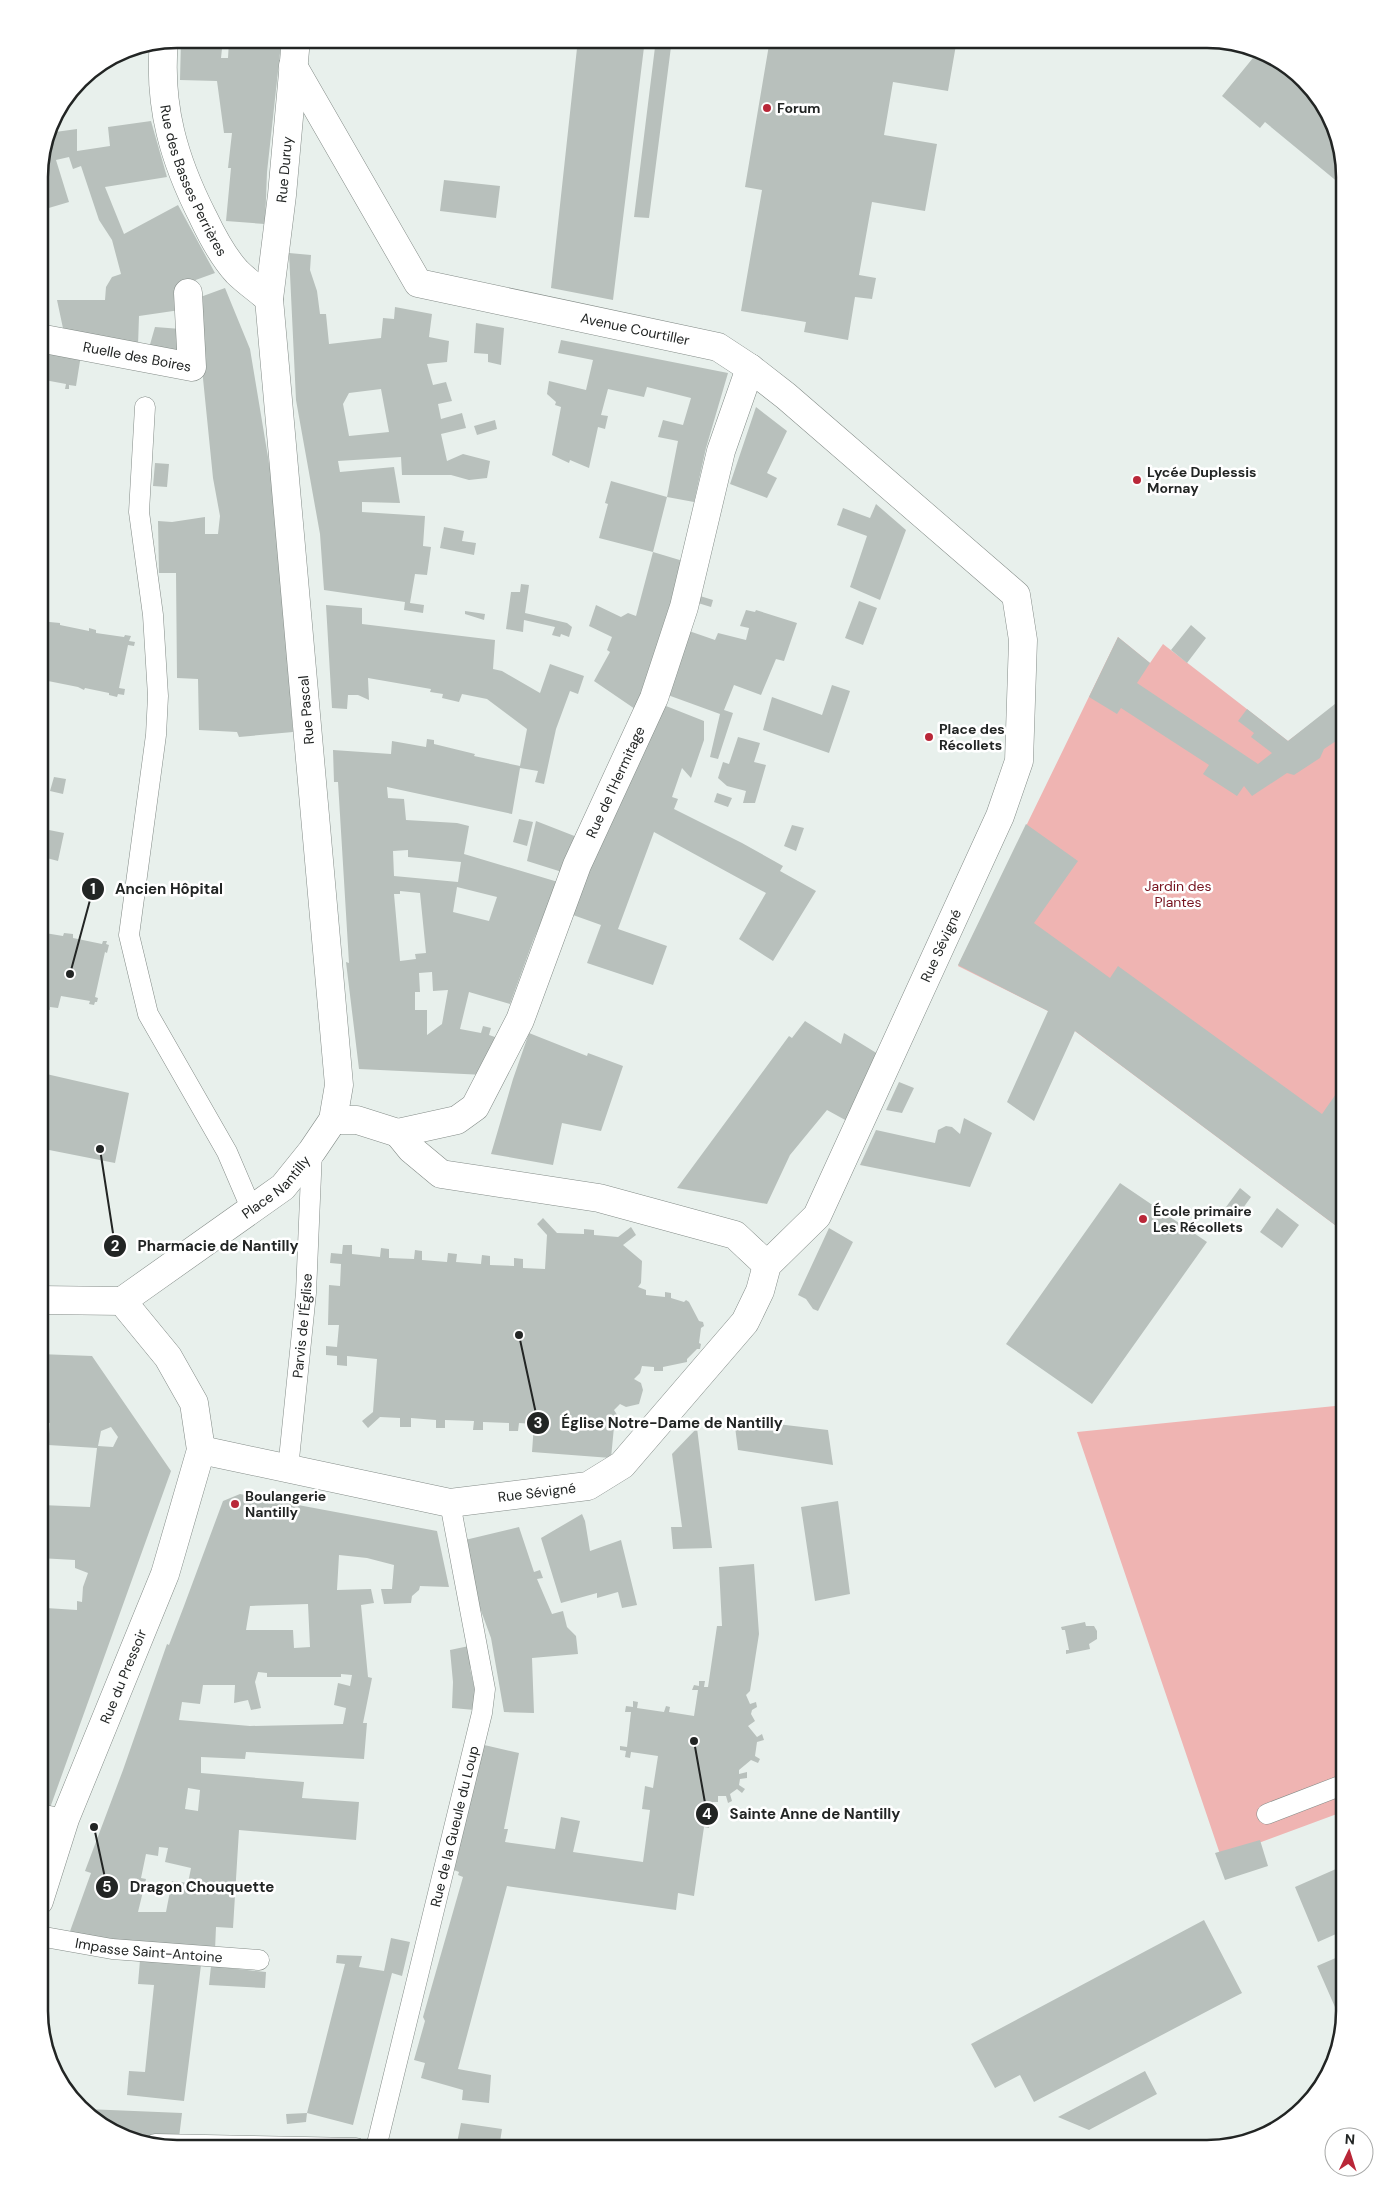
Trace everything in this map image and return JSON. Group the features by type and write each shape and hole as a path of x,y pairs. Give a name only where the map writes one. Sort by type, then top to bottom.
{"street":[{"name":"Rue des Basses Perrières","path":"164,48 163,97 169,134 188,188 212,236 237,271 269,299"},
{"name":"Rue Duruy","path":"269,299 282,195 295,48"},
{"name":"Avenue Courtiller","path":"293,66 418,283 718,347 750,368 786,396 1016,595"},
{"name":"Ruelle des Boires","path":"48,340 192,367 188,293"},
{"name":"Rue Pascal","path":"269,299 339,1085 333,1120"},
{"name":"Rue de l'Hermitage","path":"398,1133 457,1120 475,1107 520,1020 577,865 654,698 684,607 721,451 750,368"},
{"name":"Rue Sévigné","path":"201,1450 450,1503 588,1486 622,1465 745,1322 760,1291 767,1265 817,1216 1000,816 1018,761 1023,640 1016,595"},
{"path":"333,1120 357,1120 398,1133 411,1149 441,1174 600,1198 735,1235 767,1265"},
{"name":"Place Nantilly","path":"122,1301 282,1187 312,1151 333,1120"},
{"path":"48,1300 122,1301 168,1357 194,1402 201,1450"},
{"name":"Rue du Pressoir","path":"48,1842 52,1816 165,1574 201,1450"}],"lane":[{"path":"145,407 139,512 153,615 157,708 156,735 129,935 148,1014 227,1152 251,1208"},
{"name":"Parvis de l'Église","path":"288,1469 306,1293 312,1151"},
{"name":"Rue de la Gueule du Loup","path":"378,2139 482,1714 485,1689 450,1503"},
{"path":"1267,1814 1336,1787"},
{"name":"Impasse Saint-Antoine","path":"48,1938 112,1949 259,1960"}],"green space":[{"name":"Jardin des Plantes","path":"1118,637 1150,663 1163,644 1288,741 1336,705 1336,1226 1048,1011 958,966"},
{"path":"1336,1406 1336,1814 1221,1857 1077,1432"}],"building":[{"path":"181,48 222,48 221,58 228,58 229,48 281,48 267,172 265,224 226,221 231,168 228,168 232,133 224,133 217,81 180,80"},
{"path":"577,48 644,48 613,300 551,288"},
{"path":"655,48 671,48 649,218 634,217"},
{"path":"768,48 955,48 948,91 893,82 884,135 937,144 925,211 872,202 859,275 876,278 872,299 855,297 848,340 804,332 806,322 741,311 762,190 745,187"},
{"path":"1254,56 1279,69 1293,79 1315,105 1330,135 1335,160 1336,181 1265,122 1260,128 1222,96"},
{"path":"151,121 167,177 105,187 124,234 178,205 215,273 179,286 180,310 139,316 138,346 64,333 57,300 105,300 106,287 112,277 121,274 112,240 99,220 81,166 73,169 69,157 56,160 69,202 48,208 48,168 55,132 77,129 77,151 110,146 108,127"},
{"path":"444,180 500,186 496,218 440,211"},
{"path":"289,253 311,255 310,270 317,291 320,314 326,314 329,344 381,338 383,318 394,319 395,307 432,314 429,337 449,341 447,362 427,364 433,385 446,382 452,401 438,404 441,419 462,413 466,428 441,434 447,461 463,454 490,461 487,478 469,480 451,475 402,475 401,457 338,461 340,472 394,467 400,503 362,502 362,512 425,516 423,546 431,547 427,575 415,574 410,603 424,605 423,613 404,610 405,602 324,590 320,534 296,400","holes":["381,389 389,432 349,436 343,404 349,393"]},
{"path":"225,288 250,349 278,517 293,732 239,737 237,732 199,730 198,679 177,678 176,573 159,573 158,521 172,522 205,517 205,534 218,534 220,516 213,478 195,299"},
{"path":"476,323 504,328 501,365 488,362 488,354 474,353"},
{"path":"155,327 181,329 183,352 149,348"},
{"path":"561,340 728,373 706,448 694,502 667,497 678,441 658,437 663,420 683,425 691,398 647,387 644,397 608,389 601,415 608,416 605,429 598,427 589,468 570,460 569,463 552,455 561,407 555,405 556,402 547,394 549,381 586,390 593,360 558,353"},
{"path":"48,350 81,355 76,386 69,385 69,389 65,389 66,384 48,381"},
{"path":"756,407 787,431 767,473 777,478 767,498 730,484"},
{"path":"495,420 497,429 477,435 474,426"},
{"path":"155,463 169,464 167,487 153,486"},
{"path":"611,481 667,497 653,552 599,538 608,504 605,503"},
{"path":"876,504 906,530 880,600 850,587 867,536 837,525 843,508 870,518"},
{"path":"444,527 464,531 462,541 476,543 474,555 440,548"},
{"path":"653,552 683,561 667,626 635,709 594,681 610,652 607,650 612,637 589,626 596,605 621,617 628,613 636,616"},
{"path":"521,584 529,585 525,613 567,623 572,627 569,637 561,634 560,637 552,635 555,627 524,620 523,632 506,629 511,592 520,592"},
{"path":"700,596 713,600 711,607 698,603"},
{"path":"859,601 877,608 863,645 845,638"},
{"path":"326,605 362,608 362,624 495,640 493,669 502,671 540,693 550,664 584,676 578,694 570,691 556,729 544,784 535,782 538,771 520,768 512,814 387,787 388,798 404,799 406,820 457,823 469,826 464,854 558,882 533,941 510,1004 469,992 460,1029 481,1033 483,1026 491,1028 489,1035 498,1038 485,1075 359,1069 346,962 349,963 338,782 334,782 333,750 391,754 392,741 426,747 427,739 434,740 434,744 475,754 474,756 520,766 527,729 487,699 462,694 459,702 442,698 443,694 430,692 431,689 368,678 369,700 358,695 348,695 347,709 332,708","holes":["408,850 408,857 461,862 458,882 394,876 393,851","457,887 497,897 489,921 453,912","400,891 420,893 426,953 415,954 416,959 400,961 394,894 400,894","432,972 433,991 448,990 442,1024 427,1035 427,1010 415,1010 415,992 420,992 419,973"]},
{"path":"746,610 755,612 756,610 797,623 784,661 776,659 761,695 734,685 724,710 733,713 718,759 710,757 720,714 665,694 689,631 715,640 718,633 746,640 749,628 740,626"},
{"path":"465,611 485,614 484,620 465,614"},
{"path":"48,622 89,631 89,628 96,630 96,633 124,637 125,635 131,636 129,641 135,642 134,646 128,645 119,688 125,689 124,695 118,694 117,697 109,695 109,693 85,688 84,690 48,681"},
{"path":"1191,625 1206,638 1187,663 1171,650"},
{"path":"1118,637 1150,663 1137,683 1258,764 1272,753 1251,737 1254,733 1238,721 1247,709 1288,741 1336,703 1336,741 1324,749 1320,758 1294,775 1287,773 1252,796 1244,786 1237,796 1203,774 1209,765 1121,708 1117,714 1089,697"},
{"path":"832,685 850,691 829,753 763,730 772,697 822,715"},
{"path":"661,704 704,721 704,740 691,778 682,768 672,797 678,799 674,809 783,866 780,871 816,891 773,961 739,939 766,893 654,832 618,929 667,946 653,985 587,963 601,925 573,915 590,864"},
{"path":"738,737 760,743 754,762 766,765 755,803 743,803 746,791 727,786 718,778 723,762 729,764"},
{"path":"54,777 66,779 63,794 50,791"},
{"path":"717,793 732,798 728,807 714,802"},
{"path":"519,819 533,822 527,846 513,842"},
{"path":"536,821 577,837 562,872 527,861"},
{"path":"1026,824 1078,861 1034,923 1110,978 1118,966 1322,1114 1336,1094 1336,1226 1075,1031 1034,1121 1007,1102 1048,1011 958,965"},
{"path":"792,825 804,828 796,851 784,846"},
{"path":"48,830 64,833 58,861 48,858"},
{"path":"64,933 73,934 73,938 102,944 103,941 107,941 106,944 109,945 107,953 105,952 95,997 98,998 97,1002 94,1005 89,1004 90,1001 61,996 58,1008 50,1007 50,1010 48,1010 48,934 63,936"},
{"path":"805,1021 841,1044 844,1033 878,1054 847,1121 827,1110 790,1155 767,1204 677,1188 789,1036 792,1038"},
{"path":"529,1033 587,1056 588,1053 623,1066 601,1131 562,1123 553,1165 491,1154"},
{"path":"48,1074 129,1093 115,1163 48,1150"},
{"path":"899,1082 914,1088 902,1113 886,1110"},
{"path":"964,1118 992,1133 970,1187 860,1165 876,1130 935,1143 938,1130 946,1126 952,1127 960,1134"},
{"path":"1120,1183 1207,1242 1092,1404 1006,1344"},
{"path":"1240,1188 1251,1197 1238,1215 1226,1207"},
{"path":"1277,1208 1299,1225 1282,1248 1260,1232"},
{"path":"543,1218 557,1233 584,1234 584,1229 594,1230 594,1235 618,1237 631,1227 636,1235 623,1245 642,1261 641,1283 638,1287 646,1290 646,1295 665,1297 665,1292 671,1293 671,1298 684,1302 686,1300 699,1321 703,1322 704,1326 701,1328 699,1343 701,1344 700,1349 697,1349 687,1359 687,1362 663,1367 663,1371 654,1371 654,1367 642,1366 640,1373 634,1379 641,1383 643,1390 639,1404 626,1407 620,1404 614,1410 621,1421 614,1427 611,1458 532,1452 534,1424 519,1423 518,1431 509,1431 509,1423 483,1422 483,1430 473,1430 474,1421 445,1420 445,1428 436,1428 436,1420 411,1418 411,1427 400,1427 400,1418 380,1417 368,1428 362,1421 373,1412 377,1359 347,1356 347,1366 337,1365 337,1356 326,1355 326,1346 337,1347 339,1325 328,1325 329,1285 340,1286 341,1264 330,1263 331,1253 342,1254 343,1245 352,1245 352,1254 380,1257 381,1248 389,1249 389,1258 414,1259 415,1250 422,1251 422,1260 447,1262 448,1253 457,1254 456,1262 481,1264 482,1255 490,1256 490,1265 514,1266 514,1258 523,1259 523,1268 545,1269 547,1235 537,1224"},
{"path":"829,1228 853,1242 818,1311 813,1309 806,1299 798,1295"},
{"path":"48,1354 92,1356 171,1471 50,1808 48,1808 48,1608 77,1610 77,1601 82,1602 83,1587 88,1573 75,1568 75,1560 48,1558 48,1505 90,1507 97,1448 48,1445 50,1423 48,1423","holes":["111,1427 118,1437 113,1447 98,1446 101,1431"]},
{"path":"734,1419 828,1430 833,1465 738,1450"},
{"path":"697,1428 712,1548 673,1549 671,1527 682,1527 672,1454"},
{"path":"240,1494 437,1531 449,1587 420,1586 419,1590 412,1596 411,1603 384,1604 381,1589 392,1589 394,1565 367,1558 339,1555 337,1590 371,1589 374,1603 361,1605 368,1677 372,1678 363,1723 367,1723 364,1759 246,1752 245,1759 201,1757 201,1773 304,1782 302,1798 359,1802 356,1840 239,1830 233,1928 216,1927 215,1950 69,1934 91,1873 85,1871 167,1644 169,1645 223,1501","holes":["308,1604 310,1647 294,1648 293,1630 246,1630 250,1606","258,1672 267,1673 267,1677 341,1677 341,1674 352,1675 350,1686 338,1683 334,1705 346,1708 343,1724 250,1726 179,1720 182,1702 200,1704 203,1685 235,1685 234,1703 248,1700 251,1710 261,1708 255,1682","188,1788 200,1790 198,1811 185,1809","159,1847 168,1848 165,1862 191,1868 188,1883 172,1881 166,1912 138,1912 146,1879 141,1878 146,1854 158,1856"]},
{"path":"838,1501 850,1594 815,1601 801,1507"},
{"path":"582,1514 590,1551 621,1540 637,1605 622,1608 618,1592 597,1598 597,1593 561,1603 541,1538"},
{"path":"519,1527 534,1572 540,1570 543,1578 537,1579 552,1614 563,1611 567,1627 576,1636 578,1654 532,1658 534,1713 504,1712 491,1638 476,1597 465,1540"},
{"path":"754,1564 759,1634 750,1691 746,1695 750,1704 756,1702 757,1707 752,1710 751,1714 755,1721 748,1726 757,1737 762,1734 764,1740 757,1742 755,1756 760,1759 758,1763 751,1760 739,1770 739,1774 747,1772 747,1778 740,1779 739,1785 745,1789 742,1793 737,1789 730,1794 732,1801 728,1803 726,1796 718,1796 718,1802 713,1802 709,1828 704,1827 694,1896 678,1893 676,1910 507,1886 458,2069 491,2075 489,2103 462,2100 463,2090 421,2078 425,2063 414,2060 425,2021 423,2017 463,1877 454,1870 480,1744 519,1753 504,1829 508,1829 505,1842 555,1849 561,1817 580,1821 573,1852 643,1862 650,1810 642,1809 645,1786 653,1788 658,1756 631,1752 630,1758 625,1757 626,1751 620,1750 620,1746 627,1747 631,1712 625,1712 626,1706 633,1707 633,1701 638,1702 637,1708 664,1712 666,1706 670,1707 669,1712 694,1716 698,1690 692,1690 694,1685 699,1686 699,1681 705,1681 704,1687 708,1687 717,1626 722,1626 719,1567"},
{"path":"1085,1622 1086,1626 1094,1626 1097,1631 1097,1639 1089,1644 1090,1649 1066,1654 1066,1650 1069,1650 1065,1630 1062,1630 1061,1627"},
{"path":"469,1646 473,1665 470,1668 475,1691 475,1710 452,1708 453,1682 450,1650"},
{"path":"1260,1840 1268,1866 1225,1880 1215,1853"},
{"path":"1336,1869 1336,1934 1318,1942 1295,1887"},
{"path":"1204,1920 1242,1993 1034,2102 1020,2075 995,2088 971,2044"},
{"path":"391,1938 410,1942 402,1976 392,1973 353,2125 307,2113 345,1964 336,1963 337,1955 362,1956 359,1967 384,1971"},
{"path":"1336,1958 1336,2009 1317,1966"},
{"path":"140,1960 201,1965 184,2101 127,2095 129,2071 145,2072 154,1985 138,1984"},
{"path":"211,1966 266,1972 265,1988 209,1985"},
{"path":"1145,2071 1157,2094 1089,2130 1058,2117"},
{"path":"93,2109 182,2113 179,2138 155,2137 135,2133 119,2126"},
{"path":"307,2113 306,2122 287,2124 286,2114"},
{"path":"461,2123 502,2129 500,2139 458,2139"}],"place":[{"name":"Forum","path":"767,108"},
{"name":"Lycée Duplessis Mornay","path":"1137,480"},
{"name":"Place des Récollets","path":"929,737"},
{"name":"Ancien Hôpital","path":"70,974"},
{"name":"Pharmacie de Nantilly","path":"100,1149"},
{"name":"École primaire Les Récollets","path":"1143,1219"},
{"name":"Église Notre-Dame de Nantilly","path":"519,1335"},
{"name":"Boulangerie Nantilly","path":"235,1504"},
{"name":"Sainte Anne de Nantilly","path":"694,1741"},
{"name":"Dragon Chouquette","path":"94,1827"}]}
